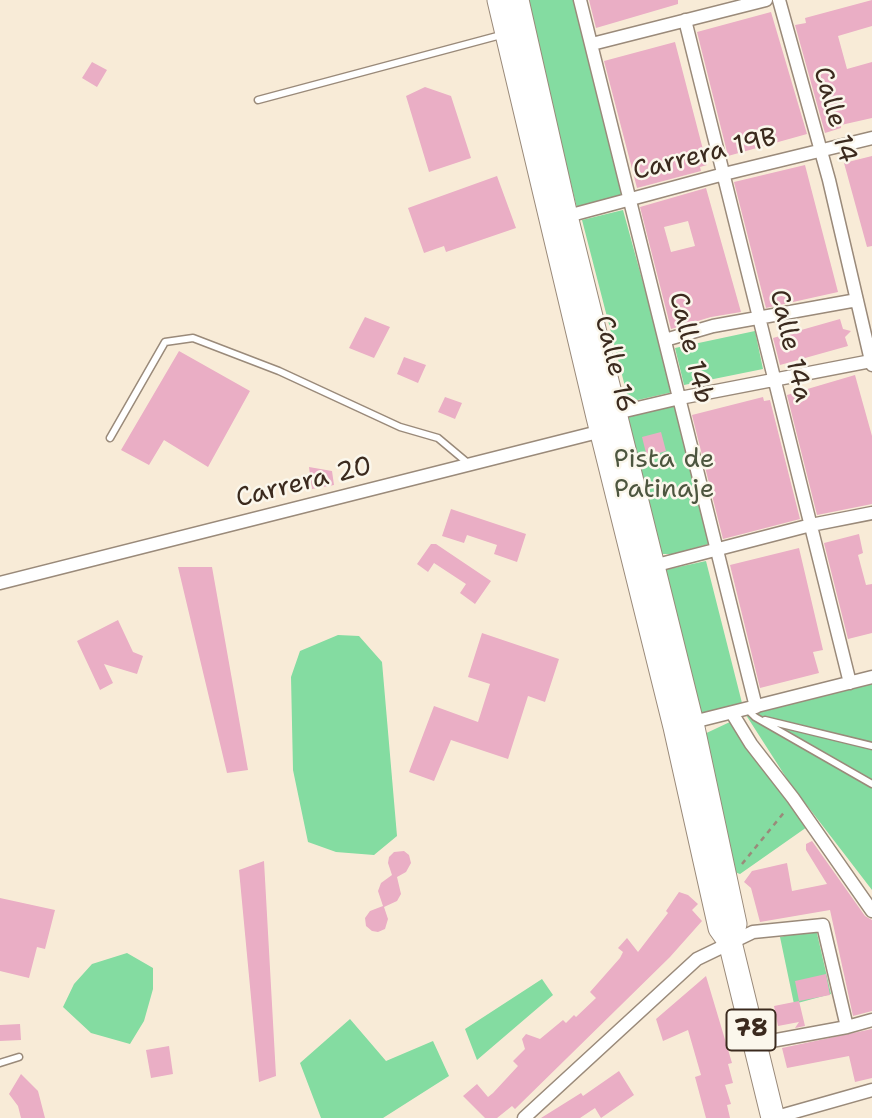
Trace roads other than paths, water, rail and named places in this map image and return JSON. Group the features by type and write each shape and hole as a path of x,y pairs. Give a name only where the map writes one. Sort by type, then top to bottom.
{"highway":[{"name":"Calle 16","path":"499,0 506,34 558,218 684,725 727,880 735,924 730,942"},
{"name":"Calle 16","path":"517,0 558,218"},
{"name":"Calle 16","path":"609,422 653,566 720,928 730,942 773,1118"}],"street":[{"name":"Calle 14b","path":"580,0 680,398 753,711"},
{"path":"592,44 766,0"},
{"name":"Calle 14","path":"779,0 872,363"},
{"name":"Calle 14a","path":"685,20 849,683"},
{"name":"Carrera 19B","path":"558,218 872,138"},
{"path":"665,340 713,326 857,300"},
{"path":"609,422 680,398 872,363"},
{"name":"Carrera 20","path":"0,583 471,465 609,422"},
{"path":"653,566 811,525 872,513"},
{"path":"684,725 732,713 753,711 872,677"},
{"path":"732,713 751,744 793,798 872,911"},
{"path":"524,1118 697,959 753,932 823,925 847,1027"},
{"path":"755,1044 872,1020"},
{"path":"773,1118 872,1090"}],"lane":[{"path":"258,100 506,34"},
{"path":"110,438 165,342 193,338 279,371 400,427 438,438 471,465"},
{"path":"753,711 872,746"},
{"path":"753,711 872,784"},
{"path":"0,1063 19,1057"}],"park label":[{"name":"Pista de Patinaje","path":"664,474"}]}
